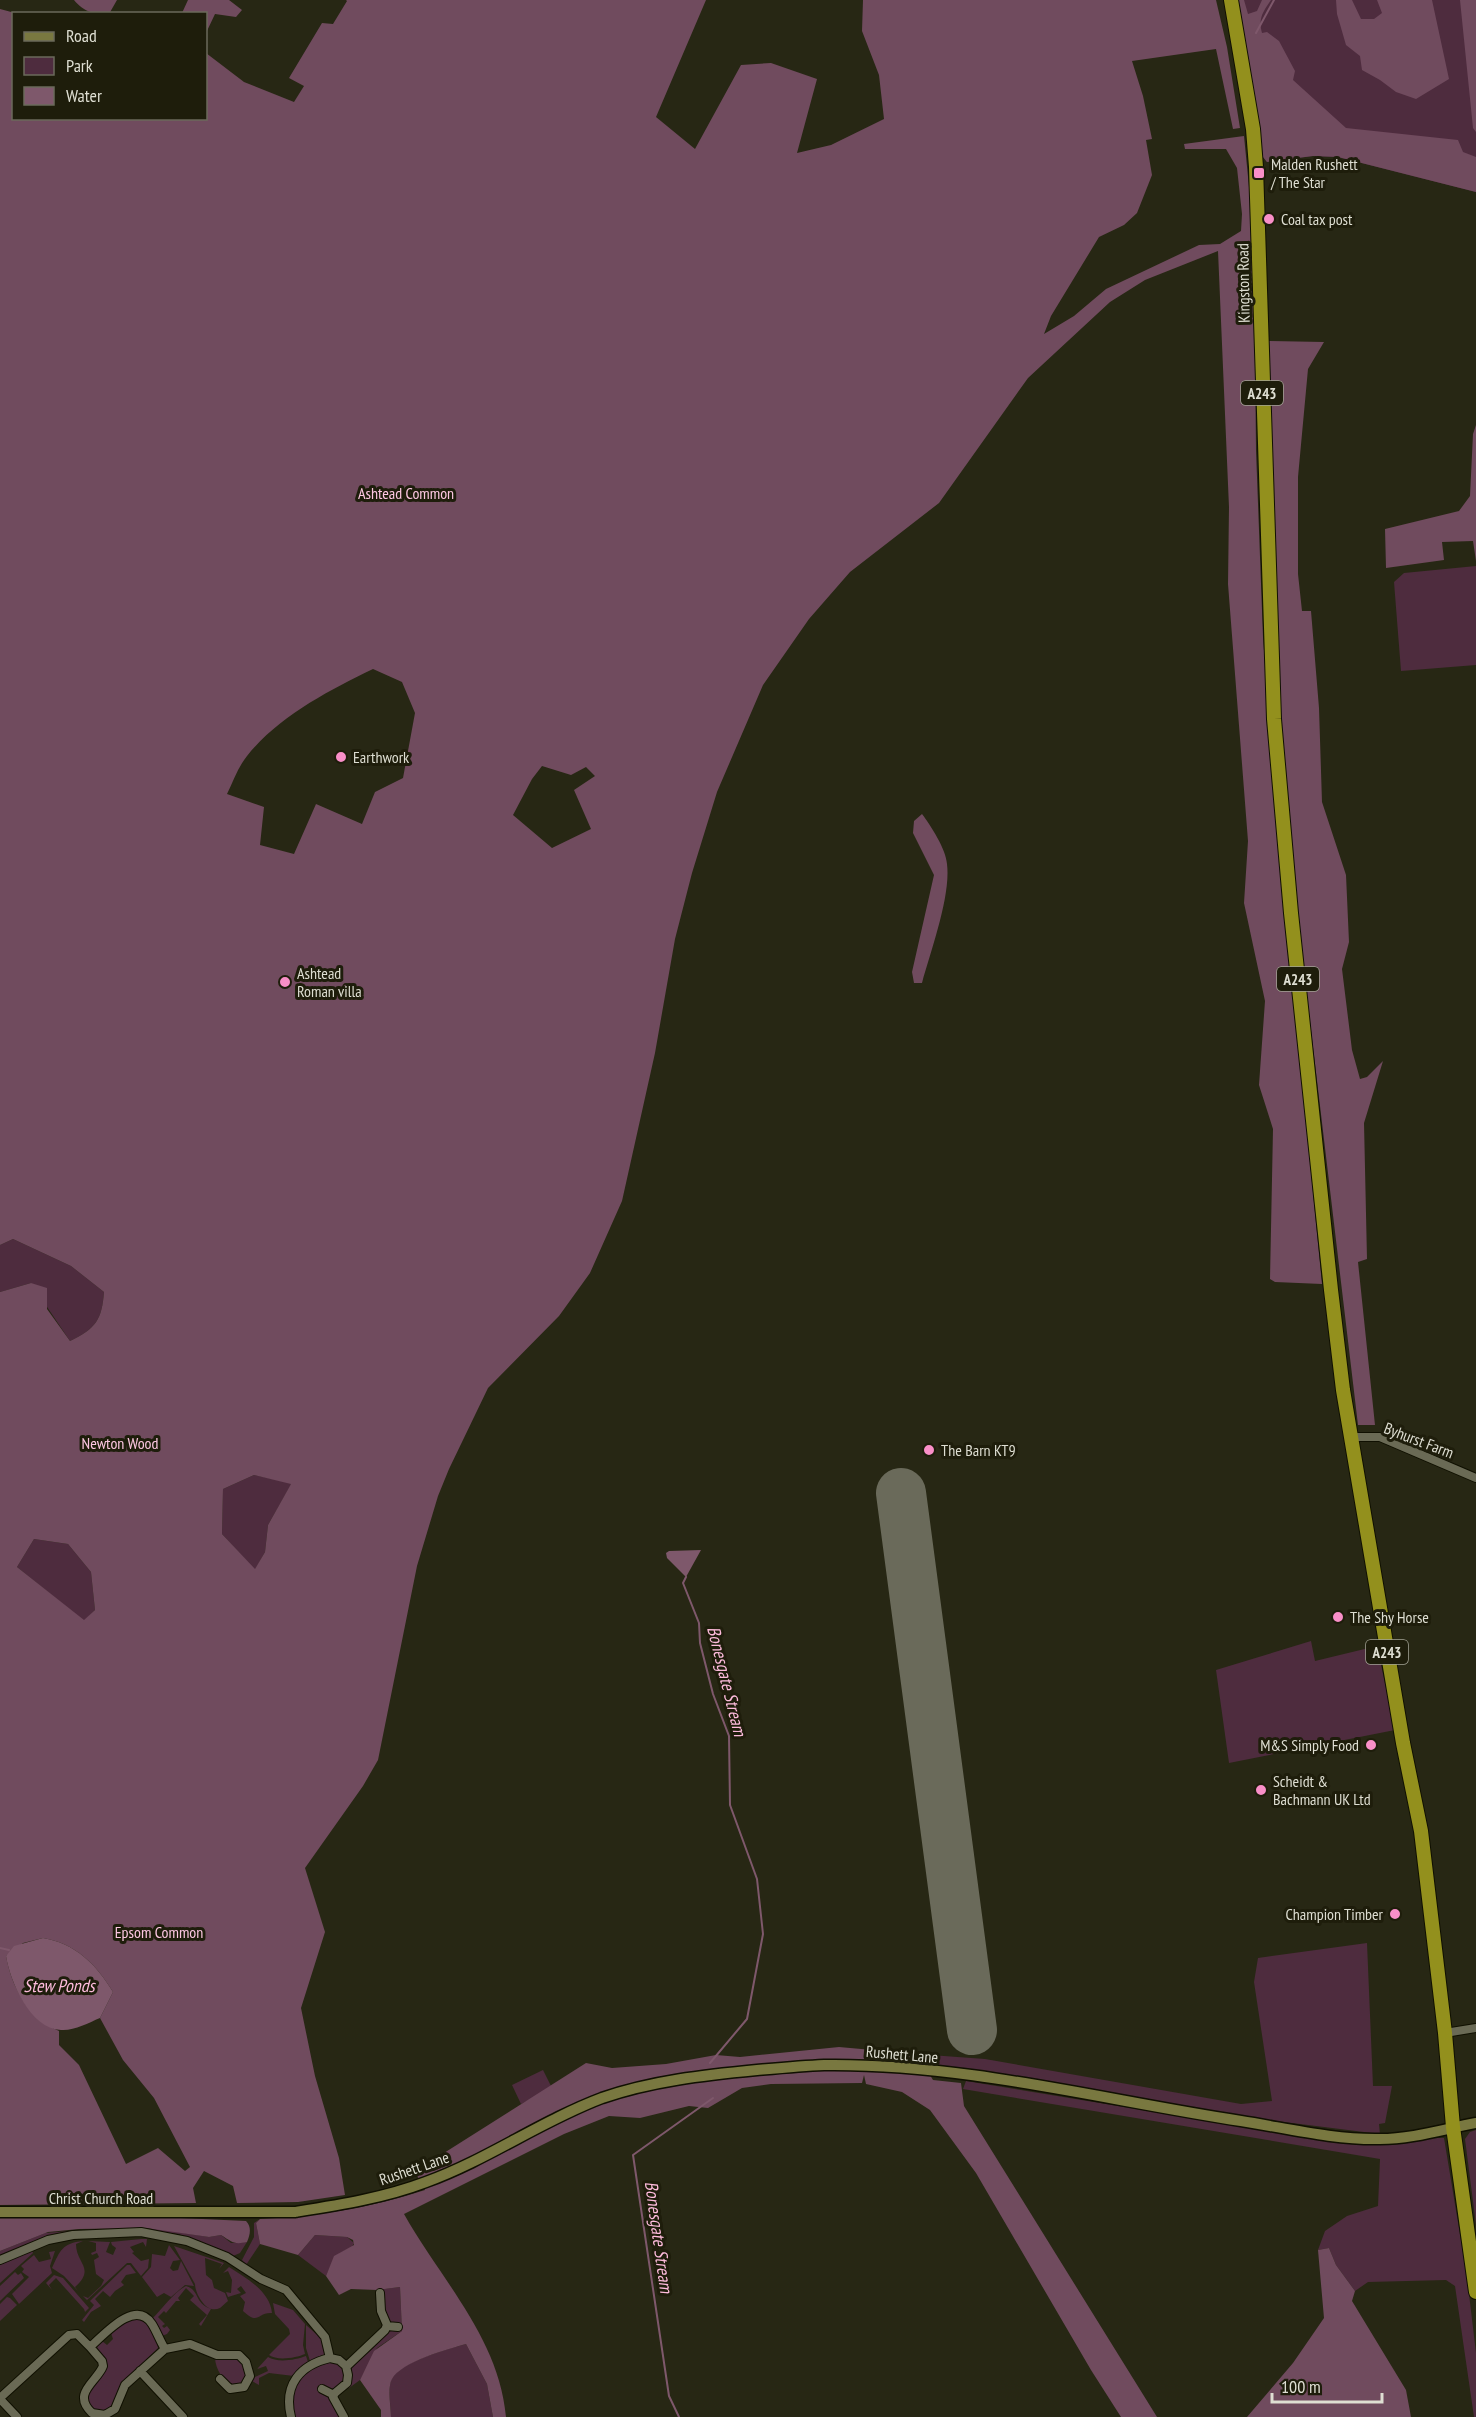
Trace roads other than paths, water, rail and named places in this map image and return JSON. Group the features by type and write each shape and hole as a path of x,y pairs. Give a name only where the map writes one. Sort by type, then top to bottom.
{"highway":[{"name":"Kingston Road","path":"1231,0 1253,129 1256,167 1274,719 1291,913 1330,1290 1350,1437"},
{"name":"A243","path":"1350,1437 1420,1831 1445,2033 1453,2127 1476,2292"}],"main road":[{"name":"Rushett Lane","path":"367,2199 426,2182 600,2099 645,2085 720,2074 805,2066 890,2067 961,2074 1335,2136 1379,2140 1476,2122"},
{"name":"Christ Church Road","path":"0,2212 202,2214 295,2212 367,2199"}],"street":[{"name":"Byhurst Farm","path":"1350,1437 1380,1437 1476,1478"},
{"path":"1445,2033 1476,2028"},
{"path":"0,2260 48,2240 73,2235 135,2232 163,2235 187,2241 227,2257 261,2279 286,2290 325,2337 330,2358"},
{"path":"380,2293 381,2309 387,2326"},
{"path":"90,2347 123,2319 137,2315 151,2322 165,2349"},
{"path":"346,2366 387,2326 398,2327"},
{"path":"16,2417 0,2399 69,2335 77,2334 103,2365 101,2371 86,2388 86,2403 92,2413 105,2415 113,2411 119,2404 124,2386 165,2349 190,2344 217,2355 237,2355 243,2358 250,2373 246,2385 238,2390 230,2390 220,2379"},
{"path":"291,2417 288,2396 294,2382 308,2367 330,2358 338,2359 346,2366 348,2375 347,2383 334,2394"},
{"path":"140,2371 183,2417"},
{"path":"322,2389 334,2394"},
{"path":"334,2394 335,2402 344,2417"}],"water":[{"path":"701,1550 686,1577 667,1558 666,1553 669,1551"},
{"name":"Stew Ponds","path":"43,1938 75,1950 92,1964 107,1982 113,1992 100,2018 66,2030 50,2028 40,2022 23,2002 12,1978 6,1956 14,1946"}],"waterway":[{"path":"1256,33 1274,0"},
{"name":"Bonesgate Stream","path":"686,1577 683,1583 699,1623 700,1643 713,1694 729,1736 730,1805 757,1879 763,1934 747,2019 710,2063"},
{"path":"0,1948 9,1950"},
{"name":"Bonesgate Stream","path":"679,2417 669,2396 633,2155 713,2098"}],"place":[{"name":"Malden Rushett / The Star","path":"1259,173"},
{"name":"Coal tax post","path":"1269,219"},
{"name":"Earthwork","path":"341,757"},
{"name":"Ashtead Roman villa","path":"285,982"},
{"name":"The Barn KT9","path":"929,1450"},
{"name":"The Shy Horse","path":"1338,1617"},
{"name":"M&S Simply Food","path":"1371,1745"},
{"name":"Scheidt & Bachmann UK Ltd","path":"1261,1790"},
{"name":"Champion Timber","path":"1395,1914"}],"park label":[{"name":"Ashtead Common","path":"406,493"},
{"name":"Newton Wood","path":"120,1443"},
{"name":"Epsom Common","path":"159,1932"}]}
